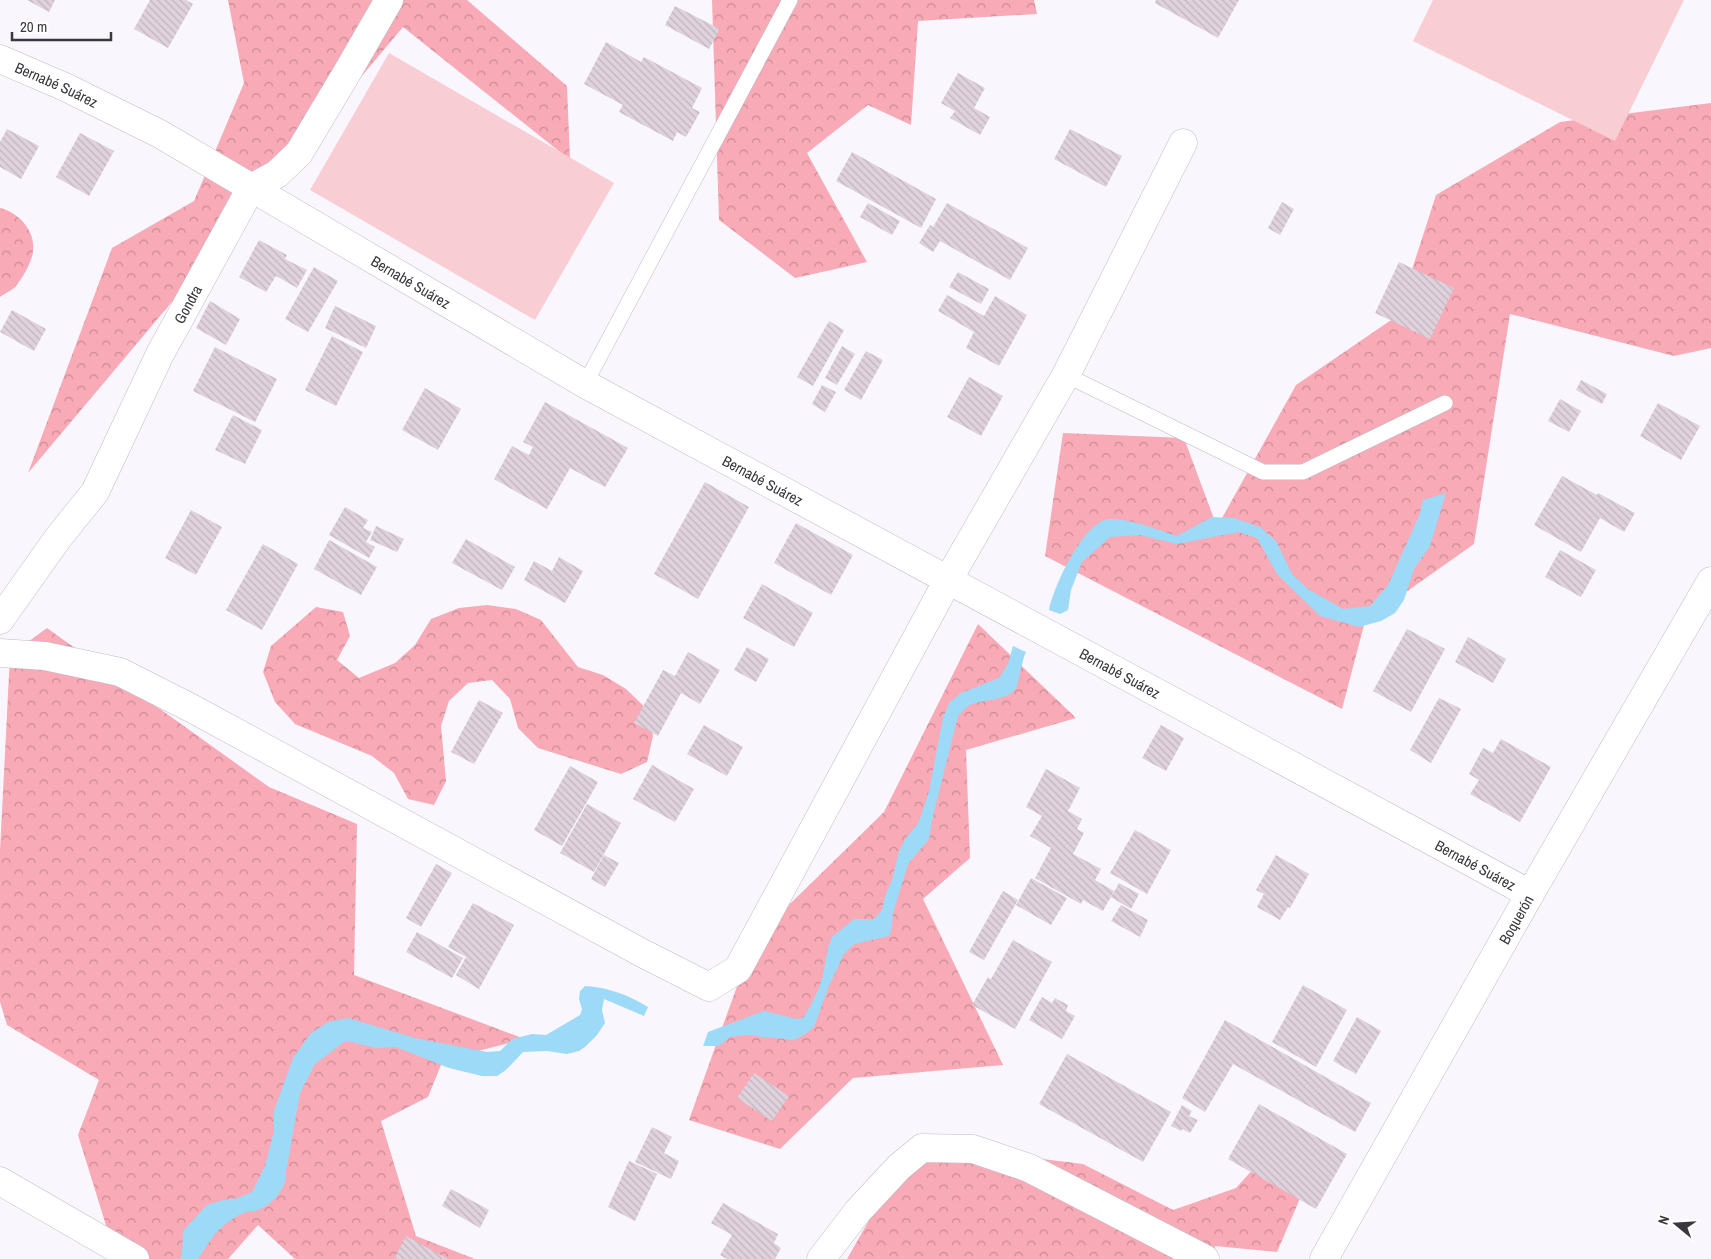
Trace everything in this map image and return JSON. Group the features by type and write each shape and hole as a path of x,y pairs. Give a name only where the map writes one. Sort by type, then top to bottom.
{"street":[{"path":"251,188 277,174 299,153 388,0"},
{"name":"Bernabé Suárez","path":"0,59 65,87 160,134 585,384 1530,894"},
{"path":"0,653 45,656 120,672 193,709 644,954 709,987 738,969 948,580 1066,375 1183,143"},
{"name":"Gondra","path":"0,620 58,538 95,492 160,354 251,188"},
{"name":"Boquerón","path":"1324,1259 1530,894 1711,580"},
{"path":"821,1259 858,1211 899,1166 922,1148 973,1149 1029,1168 1205,1259"},
{"path":"0,1181 135,1259"}],"lane":[{"path":"585,384 790,0"},
{"path":"1066,375 1263,472 1303,472 1445,403"}],"green space":[{"path":"228,0 467,0 567,86 570,160 403,27 28,473 112,248 194,201 244,83"},
{"path":"712,0 1034,0 1037,14 918,21 911,125 868,105 807,153 867,262 795,278 719,220"},
{"path":"1711,103 1711,348 1674,356 1510,314 1474,544 1365,621 1342,709 1045,556 1063,433 1184,438 1217,527 1296,385 1397,316 1436,195 1560,122"},
{"path":"0,208 7,210 24,223 32,236 33,251 27,269 15,287 0,297"},
{"path":"487,605 516,609 541,620 578,667 603,675 626,689 649,711 653,736 647,762 621,774 538,748 518,728 510,699 492,680 468,683 449,701 441,726 446,781 434,805 408,799 394,773 372,756 295,724 275,702 263,672 271,646 316,607 343,612 350,636 337,660 359,678 395,663 415,645 431,619 459,608"},
{"path":"978,624 1076,718 966,750 970,858 923,899 1003,1065 853,1078 780,1149 689,1120 754,939 884,812"},
{"path":"47,628 269,787 357,824 354,975 525,1039 443,1060 428,1097 381,1121 416,1236 475,1259 295,1259 258,1225 228,1259 139,1259 109,1235 78,1135 99,1080 7,1025 0,1002 0,851 10,655"},
{"path":"913,1143 1083,1164 1173,1210 1236,1188 1277,1143 1311,1173 1277,1252 1215,1246 1214,1259 847,1259"}],"shaded area":[{"path":"1433,0 1684,0 1615,141 1413,41"},
{"path":"389,53 614,183 535,320 310,190"}],"water":[{"path":"1446,493 1430,546 1414,569 1404,600 1395,613 1381,621 1359,627 1320,616 1277,574 1257,538 1238,532 1177,544 1140,535 1110,537 1082,562 1071,590 1068,610 1060,614 1049,610 1056,587 1070,559 1087,534 1096,525 1105,520 1121,520 1141,524 1177,536 1212,517 1234,518 1260,527 1276,541 1292,574 1308,589 1343,609 1370,606 1388,585 1419,516 1423,500"},
{"path":"1013,646 1026,652 1015,690 1000,698 970,705 958,716 929,839 908,864 893,913 889,936 854,944 844,954 828,988 814,1027 804,1035 793,1040 746,1035 730,1037 719,1046 703,1046 708,1032 764,1011 797,1019 803,1018 819,988 832,937 854,919 874,919 882,910 899,851 906,838 919,822 929,791 943,718 949,703 961,693 999,678 1008,664"},
{"path":"585,986 618,992 648,1007 644,1016 604,999 602,1010 605,1023 597,1035 585,1047 579,1051 567,1054 547,1051 523,1052 506,1070 497,1076 482,1076 449,1068 396,1047 377,1048 344,1042 315,1064 300,1093 286,1178 278,1195 264,1207 241,1214 222,1227 198,1259 180,1259 182,1255 183,1231 207,1205 238,1198 252,1192 265,1166 274,1131 274,1111 293,1058 311,1033 328,1022 348,1018 415,1038 487,1052 500,1051 512,1039 532,1034 546,1035 580,1015 582,1009 579,999 580,991"}],"building":[{"path":"27,0 55,0 49,12"},
{"path":"150,0 186,0 193,4 168,48 134,29"},
{"path":"1156,0 1239,0 1218,38 1155,3"},
{"path":"675,6 720,29 709,49 665,25"},
{"path":"606,42 641,62 644,57 702,88 692,108 700,112 686,137 677,132 673,141 619,112 623,105 584,84"},
{"path":"958,73 985,88 974,108 990,117 980,135 950,118 955,111 941,103"},
{"path":"7,129 39,146 21,179 0,167 0,142"},
{"path":"1070,129 1122,156 1106,187 1054,159"},
{"path":"80,133 114,151 89,196 56,177"},
{"path":"852,152 936,199 921,228 836,181"},
{"path":"1282,202 1294,209 1280,235 1268,228"},
{"path":"868,203 900,221 892,235 860,217"},
{"path":"947,203 1028,248 1010,280 940,241 933,252 919,243 930,225 933,227"},
{"path":"259,240 287,255 285,259 307,270 297,288 276,276 266,292 239,277"},
{"path":"1399,262 1454,288 1430,339 1375,313"},
{"path":"314,267 338,281 308,332 285,319"},
{"path":"958,272 989,289 981,304 949,287"},
{"path":"947,295 984,316 995,296 1027,315 999,366 966,348 974,332 938,311"},
{"path":"210,301 240,319 226,345 196,328"},
{"path":"335,306 376,326 366,348 325,328"},
{"path":"12,310 46,329 34,351 0,332"},
{"path":"829,321 844,330 813,386 797,377"},
{"path":"332,336 363,352 336,406 305,390"},
{"path":"842,346 855,354 837,385 825,378"},
{"path":"215,347 277,379 255,422 193,391"},
{"path":"866,351 883,360 861,400 844,390"},
{"path":"969,377 1003,396 981,436 947,417"},
{"path":"1581,380 1607,394 1602,404 1576,390"},
{"path":"822,385 836,392 825,412 812,404"},
{"path":"425,388 461,409 438,450 402,430"},
{"path":"1560,399 1581,411 1569,432 1548,421"},
{"path":"545,402 628,448 605,487 570,468 547,509 494,479 512,446 529,455 533,447 523,442"},
{"path":"1658,403 1700,426 1681,460 1640,436"},
{"path":"233,415 262,430 245,464 215,450"},
{"path":"1562,476 1635,513 1624,532 1600,518 1581,552 1534,525"},
{"path":"705,482 749,507 698,599 654,574"},
{"path":"345,507 368,520 363,528 372,532 366,542 375,547 369,558 329,535"},
{"path":"191,510 222,527 196,575 165,558"},
{"path":"796,523 853,555 831,595 774,563"},
{"path":"376,526 404,539 397,552 370,540"},
{"path":"466,539 515,567 502,590 452,563"},
{"path":"329,540 377,567 361,595 314,569"},
{"path":"263,544 298,564 262,630 226,610"},
{"path":"1560,550 1596,570 1581,597 1545,577"},
{"path":"559,557 583,571 565,603 524,580 534,561 552,571"},
{"path":"762,584 813,613 794,647 743,618"},
{"path":"1407,629 1445,649 1411,712 1373,691"},
{"path":"1468,637 1506,659 1493,683 1455,662"},
{"path":"747,647 769,659 756,682 734,670"},
{"path":"688,652 720,670 700,704 681,693 658,736 634,723 663,670 675,676"},
{"path":"1439,698 1461,709 1431,763 1410,750"},
{"path":"479,700 503,713 474,764 451,752"},
{"path":"704,725 743,747 727,776 687,754"},
{"path":"1161,725 1184,738 1166,771 1142,758"},
{"path":"1501,739 1551,767 1520,822 1470,794 1479,780 1469,774 1483,748 1493,753"},
{"path":"652,765 694,789 675,822 633,799"},
{"path":"570,766 598,782 562,846 534,830"},
{"path":"1046,769 1080,788 1068,811 1082,819 1077,829 1084,833 1073,854 1101,869 1095,880 1114,891 1103,911 1083,900 1081,904 1035,878 1051,848 1030,836 1042,816 1026,807"},
{"path":"587,804 621,823 594,872 560,853"},
{"path":"1135,830 1171,850 1147,894 1110,873"},
{"path":"604,855 619,863 605,887 591,879"},
{"path":"1276,855 1309,874 1290,908 1288,907 1280,920 1257,907 1264,894 1256,890"},
{"path":"436,864 452,873 421,927 406,918"},
{"path":"1031,878 1067,898 1051,925 1016,905"},
{"path":"1119,883 1139,894 1131,909 1111,897"},
{"path":"1003,891 1018,900 984,960 969,952"},
{"path":"473,903 514,925 479,989 456,975 466,957 448,947"},
{"path":"1121,905 1148,920 1140,937 1111,921"},
{"path":"417,932 463,958 452,978 406,952"},
{"path":"1013,940 1052,962 1015,1029 972,1005 988,977 991,979"},
{"path":"1303,985 1347,1010 1316,1067 1272,1042"},
{"path":"1042,997 1052,1003 1055,998 1068,1005 1066,1011 1075,1016 1062,1039 1029,1020"},
{"path":"1357,1017 1381,1031 1356,1074 1333,1061"},
{"path":"1225,1020 1371,1103 1355,1132 1233,1064 1205,1112 1182,1098"},
{"path":"1067,1054 1171,1112 1143,1162 1039,1104"},
{"path":"754,1073 789,1096 772,1121 737,1098"},
{"path":"1259,1104 1347,1154 1316,1209 1228,1159"},
{"path":"1182,1105 1192,1111 1189,1116 1198,1120 1190,1133 1171,1126"},
{"path":"652,1127 672,1137 664,1153 679,1161 671,1179 635,1162"},
{"path":"629,1161 657,1174 635,1221 608,1207"},
{"path":"451,1189 489,1210 480,1228 442,1206"},
{"path":"723,1203 778,1234 774,1243 781,1248 775,1259 727,1259 720,1255 732,1235 711,1223"},
{"path":"406,1236 448,1259 394,1259"}]}
